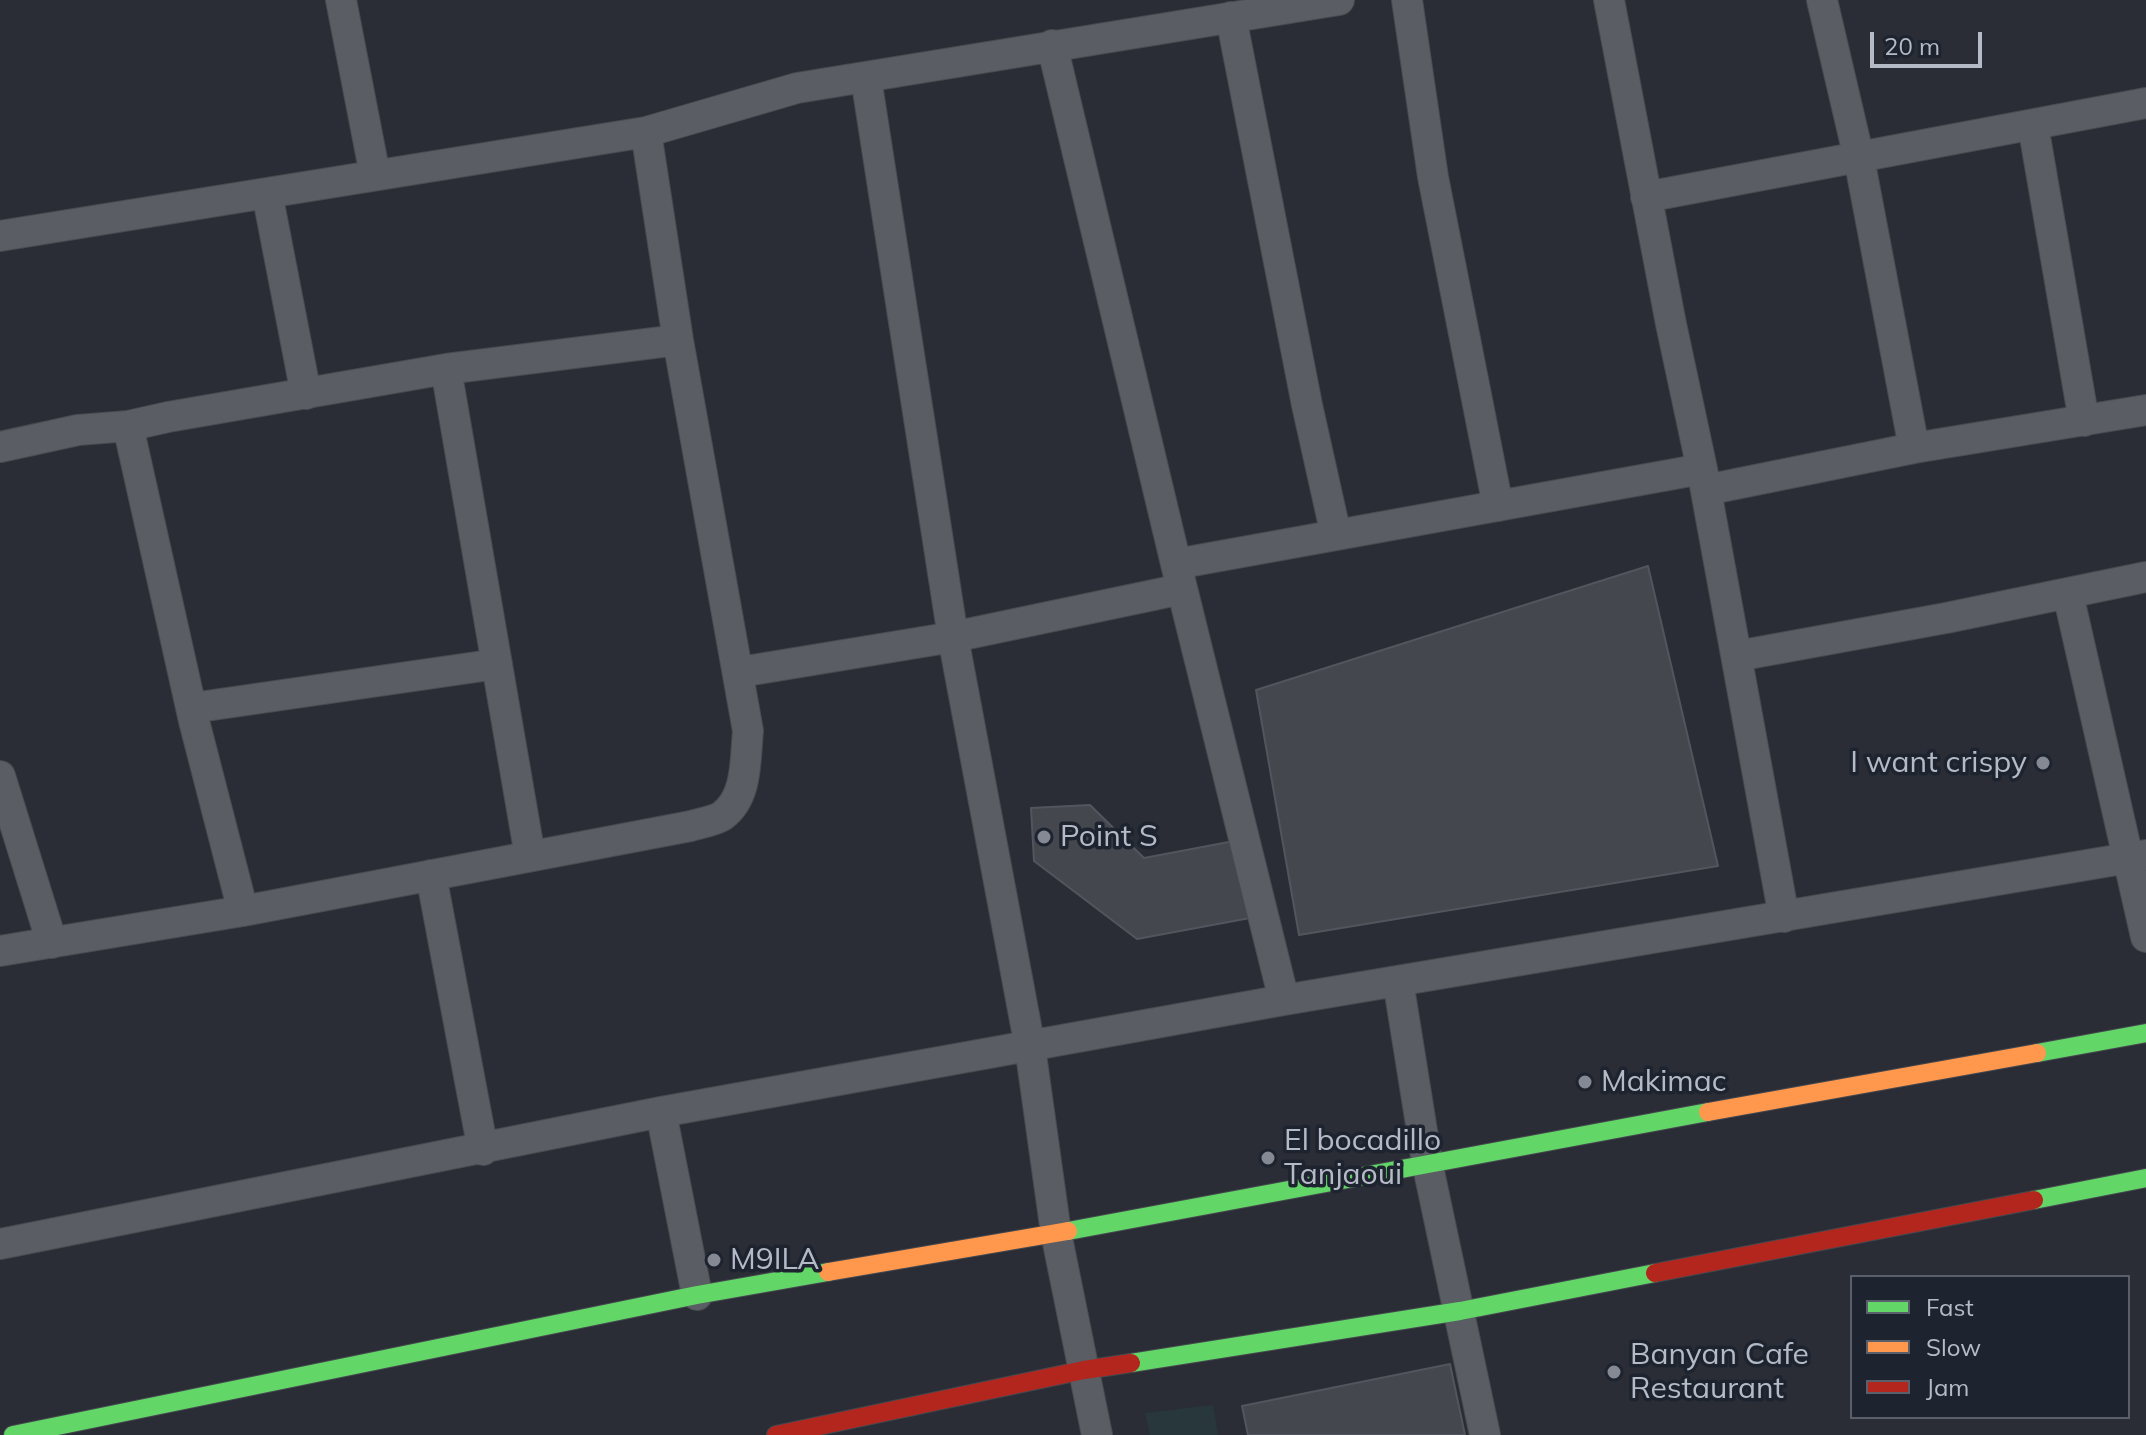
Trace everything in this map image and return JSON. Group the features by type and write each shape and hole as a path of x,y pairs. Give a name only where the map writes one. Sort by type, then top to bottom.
{"street":[{"path":"341,0 375,175"},
{"path":"0,236 646,132 797,88 1339,0"},
{"path":"1407,0 1433,177 1498,506"},
{"path":"1609,0 1704,480 1784,917"},
{"path":"1822,0 1859,158 1914,448"},
{"path":"1231,17 1307,405 1336,535"},
{"path":"1052,45 1284,1000"},
{"path":"866,78 953,637 1030,1047 1056,1233 1097,1435"},
{"path":"1646,197 2146,103"},
{"path":"2033,125 2084,421"},
{"path":"0,951 243,911 530,856 720,818 734,805 742,790 748,731 740,672 678,340 646,132"},
{"path":"267,193 306,394"},
{"path":"0,447 78,430 128,426 446,369 678,340"},
{"path":"446,369 530,856"},
{"path":"740,672 953,637 1336,535 1498,506 1704,480 2146,410"},
{"path":"128,426 192,708 243,911"},
{"path":"1737,656 2146,577"},
{"path":"2068,594 2136,857 2146,937"},
{"path":"192,708 497,664"},
{"path":"0,776 52,943"},
{"path":"0,1244 483,1150 661,1112 1284,1000 2136,857"},
{"path":"431,875 483,1150"},
{"path":"1398,981 1427,1162 1485,1435"},
{"path":"13,1435 697,1295 1056,1233 1427,1162 2146,1033"},
{"path":"661,1112 697,1295"},
{"path":"776,1435 1084,1370 1460,1311 2146,1178"}],"shaded area":[{"path":"1213,1405 1218,1435 1150,1435 1145,1413"}],"building":[{"path":"1648,566 1718,866 1299,935 1256,690"},
{"path":"1090,805 1144,858 1234,841 1250,918 1137,939 1034,861 1031,808"},
{"path":"1450,1364 1465,1435 1248,1435 1242,1406"}],"traffic: fast":[{"path":"2037,1053 2146,1033"},
{"path":"1068,1231 1708,1112"},
{"path":"2034,1200 2146,1178"},
{"path":"13,1435 697,1295 828,1272"},
{"path":"1131,1363 1460,1311 1655,1273"}],"traffic: slow":[{"path":"1708,1112 2037,1053"},
{"path":"828,1272 1068,1231"}],"traffic: jam":[{"path":"1655,1273 2034,1200"},
{"path":"776,1435 1084,1370 1131,1363"}],"place":[{"name":"I want crispy","path":"2043,763"},
{"name":"Point S","path":"1044,837"},
{"name":"Makimac","path":"1585,1082"},
{"name":"El bocadillo Tanjaoui","path":"1268,1158"},
{"name":"M9ILA","path":"714,1260"},
{"name":"Banyan Cafe Restaurant","path":"1614,1372"}]}
